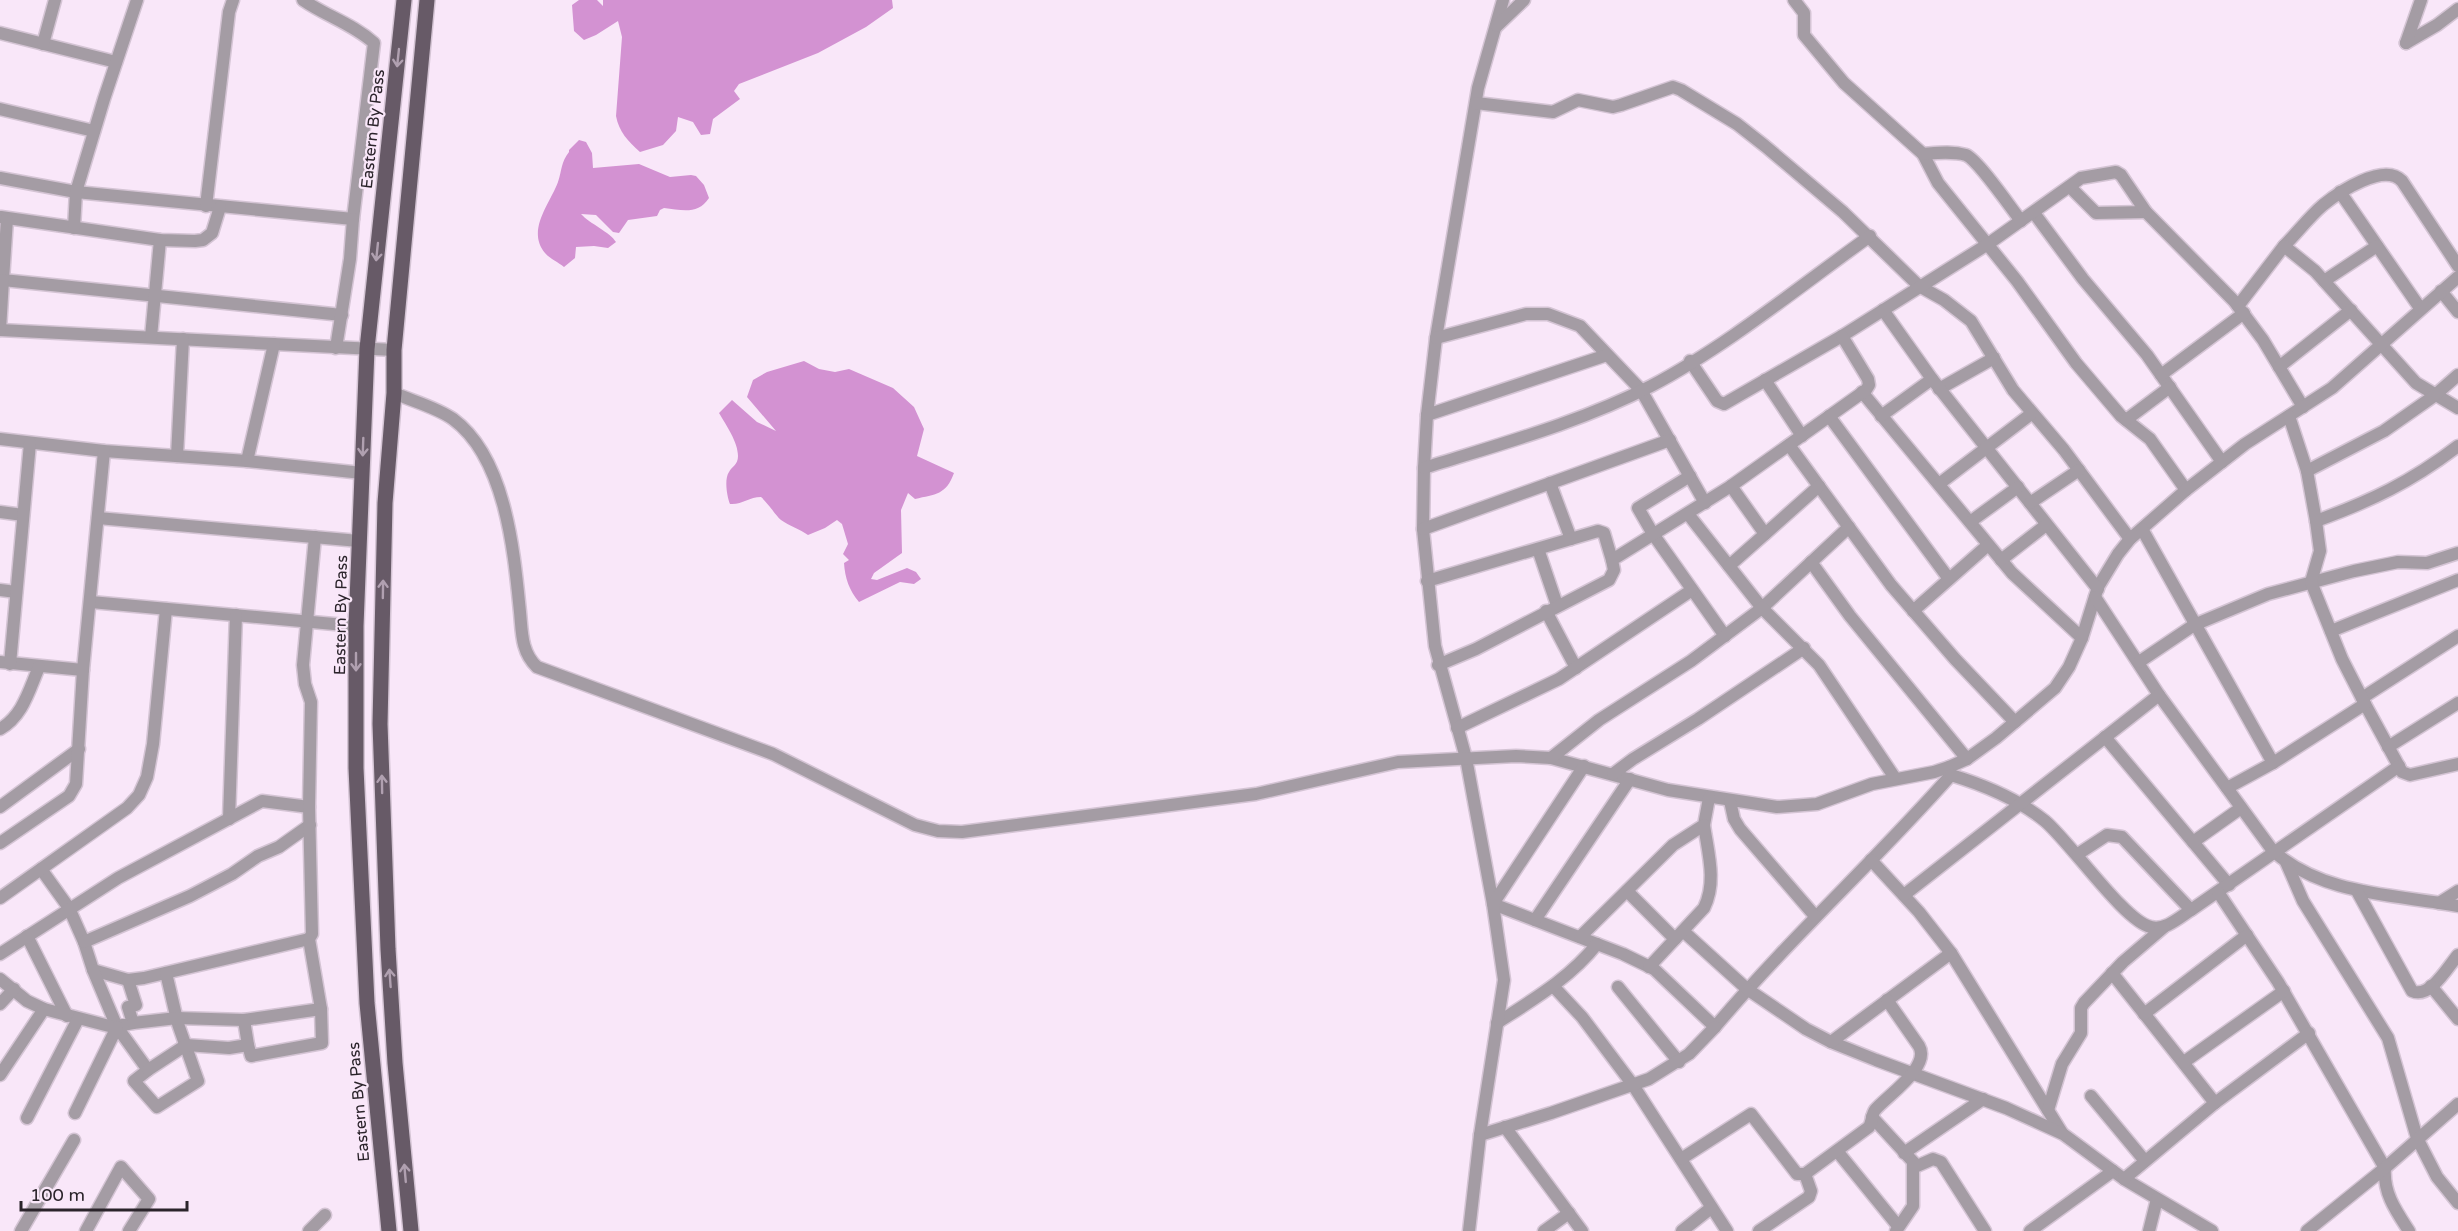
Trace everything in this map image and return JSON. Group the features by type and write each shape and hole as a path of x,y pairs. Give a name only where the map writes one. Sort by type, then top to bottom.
{"main road":[{"name":"Eastern By Pass","path":"388,1231 367,1003 356,768 356,626 367,349 404,0"},
{"path":"411,1231 389,972 380,724 385,503 394,393 394,350 427,0"}],"street":[{"path":"43,44 55,0"},
{"path":"74,228 76,192 137,0"},
{"path":"206,206 229,12 233,0"},
{"path":"303,0 329,17 359,30 374,43 342,315 336,348"},
{"path":"1469,1231 1480,1135 1503,991 1503,969 1466,758 1438,665 1423,529 1424,468 1427,415 1436,338 1480,78 1503,0"},
{"path":"1495,28 1524,0"},
{"path":"1794,0 1803,13 1804,35 1844,83 1923,154 1938,183 1988,244 2076,363 2126,420 2150,439 2186,490"},
{"path":"2421,0 2406,43 2428,31 2458,9"},
{"path":"0,33 116,62"},
{"path":"1476,103 1553,112 1578,100 1612,107 1666,88 1681,90 1737,124 1870,236 1919,286 1944,300 1971,321 2013,390 2079,470 2130,539"},
{"path":"0,109 94,131"},
{"path":"1923,154 1944,152 1968,156 2021,221"},
{"path":"1690,362 1721,404 1724,404 1842,336 1988,244 2084,177 2119,173 2146,212 2221,286 2241,310 2303,407"},
{"path":"2161,375 2241,310 2284,246 2321,207 2340,192 2367,178 2387,174 2397,175 2458,266"},
{"path":"0,178 76,192 353,219"},
{"path":"2070,187 2096,213 2146,212"},
{"path":"2340,192 2420,308"},
{"path":"220,207 212,233 208,237 195,241 160,240 4,218 0,330 394,350"},
{"path":"2034,213 2083,279 2147,355 2222,462"},
{"path":"1424,468 1579,418 1641,390 1690,362 1759,316 1870,236"},
{"path":"151,337 160,240"},
{"path":"2284,246 2324,281 2416,383 2434,396 2458,408"},
{"path":"2324,281 2377,246"},
{"path":"1480,1135 1633,1085 1679,1062 1715,1027 1815,916 1871,860 1950,771 2015,722 2055,688 2069,667 2082,638 2096,593 2118,554 2130,539 2222,462 2332,388 2420,308 2458,277"},
{"path":"3,280 342,315"},
{"path":"2441,291 2458,312"},
{"path":"1883,310 1936,384 2018,487 2096,593 2160,695 2273,851 2286,862 2321,880 2357,891 2458,906"},
{"path":"2279,367 2351,310"},
{"path":"1436,338 1526,314 1548,314 1580,326 1641,390 1705,503"},
{"path":"1612,560 1731,486 1862,392 1869,385 1868,379 1842,336"},
{"path":"177,456 183,339"},
{"path":"247,461 274,344"},
{"path":"1427,415 1608,355"},
{"path":"1881,416 1936,384 1994,358"},
{"path":"2307,471 2384,431 2434,396 2458,375"},
{"path":"1765,381 1802,436"},
{"path":"2126,420 2170,387"},
{"path":"1862,392 2001,560 2046,607 2082,638"},
{"path":"394,393 452,418 476,442 495,480 513,543 523,641 528,659 537,667 773,754 910,822 938,831 962,832 1256,794 1398,762 1516,756 1551,758 1668,790 1777,807 1817,804 1895,778 1950,771 2019,804 2045,821 2078,854 2126,911 2149,927 2164,927"},
{"path":"1939,484 2031,414"},
{"path":"1829,416 1949,579"},
{"path":"2289,416 2307,471 2320,551 2311,582 2349,676 2402,772 2410,776 2458,764"},
{"path":"0,439 104,451 247,461 362,473"},
{"path":"1423,529 1670,440"},
{"path":"30,443 15,592 5,663 83,670"},
{"path":"1789,445 1891,585 1955,659 2015,722"},
{"path":"2316,521 2370,501 2399,486 2426,470 2458,446"},
{"path":"0,843 69,796 76,784 83,670 104,451"},
{"path":"2030,503 2079,470"},
{"path":"1690,477 1638,508 1653,534 1725,636"},
{"path":"1550,483 1571,539"},
{"path":"1731,486 1765,534"},
{"path":"1729,566 1819,486"},
{"path":"1970,522 2018,487"},
{"path":"0,512 23,515"},
{"path":"1688,513 1762,608 1804,648 1837,691 1895,778"},
{"path":"98,518 359,540"},
{"path":"2001,560 2046,525"},
{"path":"1551,758 1599,720 1691,661 1762,608 1849,526"},
{"path":"2142,529 2273,763"},
{"path":"1427,581 1601,531 1604,533 1614,570 1609,580 1476,649 1438,665"},
{"path":"244,1020 251,1056 322,1042 321,1009 309,939 312,934 309,807 311,702 305,684 303,665 315,537"},
{"path":"1913,611 1988,545"},
{"path":"1538,549 1552,608 1576,668"},
{"path":"2139,662 2194,625 2268,594 2398,562 2427,563 2458,553"},
{"path":"1811,562 1850,616 1967,759"},
{"path":"2331,631 2458,580"},
{"path":"0,590 15,592"},
{"path":"1457,728 1541,689 1692,590"},
{"path":"91,602 356,626"},
{"path":"0,898 127,808 139,795 147,777 153,744 166,609"},
{"path":"229,819 236,615"},
{"path":"2227,788 2273,763 2458,636"},
{"path":"1613,774 1804,648"},
{"path":"0,729 19,713 39,667"},
{"path":"1904,895 2160,695"},
{"path":"2388,747 2458,703"},
{"path":"2104,737 2229,885"},
{"path":"0,807 79,749"},
{"path":"1492,904 1584,766"},
{"path":"2048,1110 2062,1064 2081,1033 2081,1008 2112,973 2164,927 2229,885 2273,851 2399,766"},
{"path":"1535,920 1630,779"},
{"path":"1649,967 1704,908 1709,897 1711,875 1704,825 1708,798"},
{"path":"0,954 118,878 262,801 309,807"},
{"path":"1730,801 1734,819 1740,830 1815,916"},
{"path":"2193,842 2241,808"},
{"path":"84,942 190,896 232,874 258,856 279,847 310,825"},
{"path":"1580,937 1673,845 1704,825"},
{"path":"2078,854 2107,835 2122,837 2192,909"},
{"path":"1871,860 1904,895 1951,954 2063,1134"},
{"path":"2286,862 2302,901 2388,1038 2417,1138 2437,1177 2458,1203"},
{"path":"41,869 69,908 117,1027 148,1070"},
{"path":"1627,891 1679,935 1777,1011 1831,1041 1983,1099 2063,1134 2124,1179 2212,1231"},
{"path":"2357,891 2412,990 2417,993 2427,991 2458,956"},
{"path":"2439,903 2458,891"},
{"path":"2218,892 2283,991 2385,1168 2386,1190 2409,1231"},
{"path":"1492,904 1580,937 1660,973 1715,1027"},
{"path":"2144,1014 2247,935"},
{"path":"27,936 73,1018"},
{"path":"93,970 128,980 309,939"},
{"path":"1497,1023 1554,987 1585,960 1597,944"},
{"path":"1831,1041 1951,954"},
{"path":"166,973 177,1018 186,1045 198,1081 157,1107 134,1082 148,1070 186,1045 229,1048 248,1045"},
{"path":"2112,973 2215,1102"},
{"path":"0,979 27,1001 44,1009 117,1027 177,1018 244,1020 321,1009"},
{"path":"128,980 136,1005 128,1007 133,1023"},
{"path":"2432,986 2458,1019"},
{"path":"1554,987 1582,1017 1633,1085 1727,1231"},
{"path":"1618,987 1679,1062"},
{"path":"0,1004 14,989"},
{"path":"2184,1062 2283,991"},
{"path":"1681,1159 1751,1114 1797,1174 1805,1174 1869,1128 1873,1112 1913,1073 1921,1060 1922,1051 1887,1000"},
{"path":"0,1075 44,1009"},
{"path":"27,1118 73,1018"},
{"path":"75,1113 117,1027"},
{"path":"2124,1179 2215,1102 2308,1033"},
{"path":"2091,1096 2145,1161"},
{"path":"1909,1158 1983,1099"},
{"path":"2307,1231 2385,1168 2458,1104"},
{"path":"1872,1117 1917,1166 1933,1159 1941,1162 1985,1231"},
{"path":"1505,1127 1582,1231"},
{"path":"21,1231 74,1140"},
{"path":"1836,1151 1897,1228 1913,1206 1909,1158"},
{"path":"86,1231 121,1167 149,1199 129,1231"},
{"path":"2030,1231 2112,1171"},
{"path":"1759,1231 1809,1197 1811,1191 1805,1174"},
{"path":"2149,1231 2157,1199"},
{"path":"1682,1231 1711,1208"},
{"path":"1544,1231 1569,1213"},
{"path":"309,1231 325,1215"}],"shaded area":[{"path":"579,0 597,0 603,6 603,0 892,0 893,8 866,27 818,53 739,84 734,91 740,99 713,119 710,134 701,135 693,122 678,117 676,131 663,145 640,152 619,127 616,116 622,37 618,21 584,40 574,31 572,5"},
{"path":"579,140 586,142 592,153 593,168 639,164 670,177 696,176 704,185 709,198 695,209 664,208 657,216 628,220 619,233 613,232 596,215 581,214 616,242 608,248 576,247 575,258 564,267 545,253 538,235 539,226 558,182 564,159"},
{"path":"804,361 819,369 835,372 849,369 893,388 914,407 924,429 917,456 954,473 944,490 915,499 908,493 901,510 902,553 874,573 871,579 877,580 907,568 916,572 921,579 914,584 900,582 859,602 847,579 844,563 849,560 843,554 848,544 842,524 837,520 808,535 781,520 761,497 730,504 727,479 738,456 736,445 719,413 732,400 757,422 776,431 747,397 753,380 767,372"}]}
